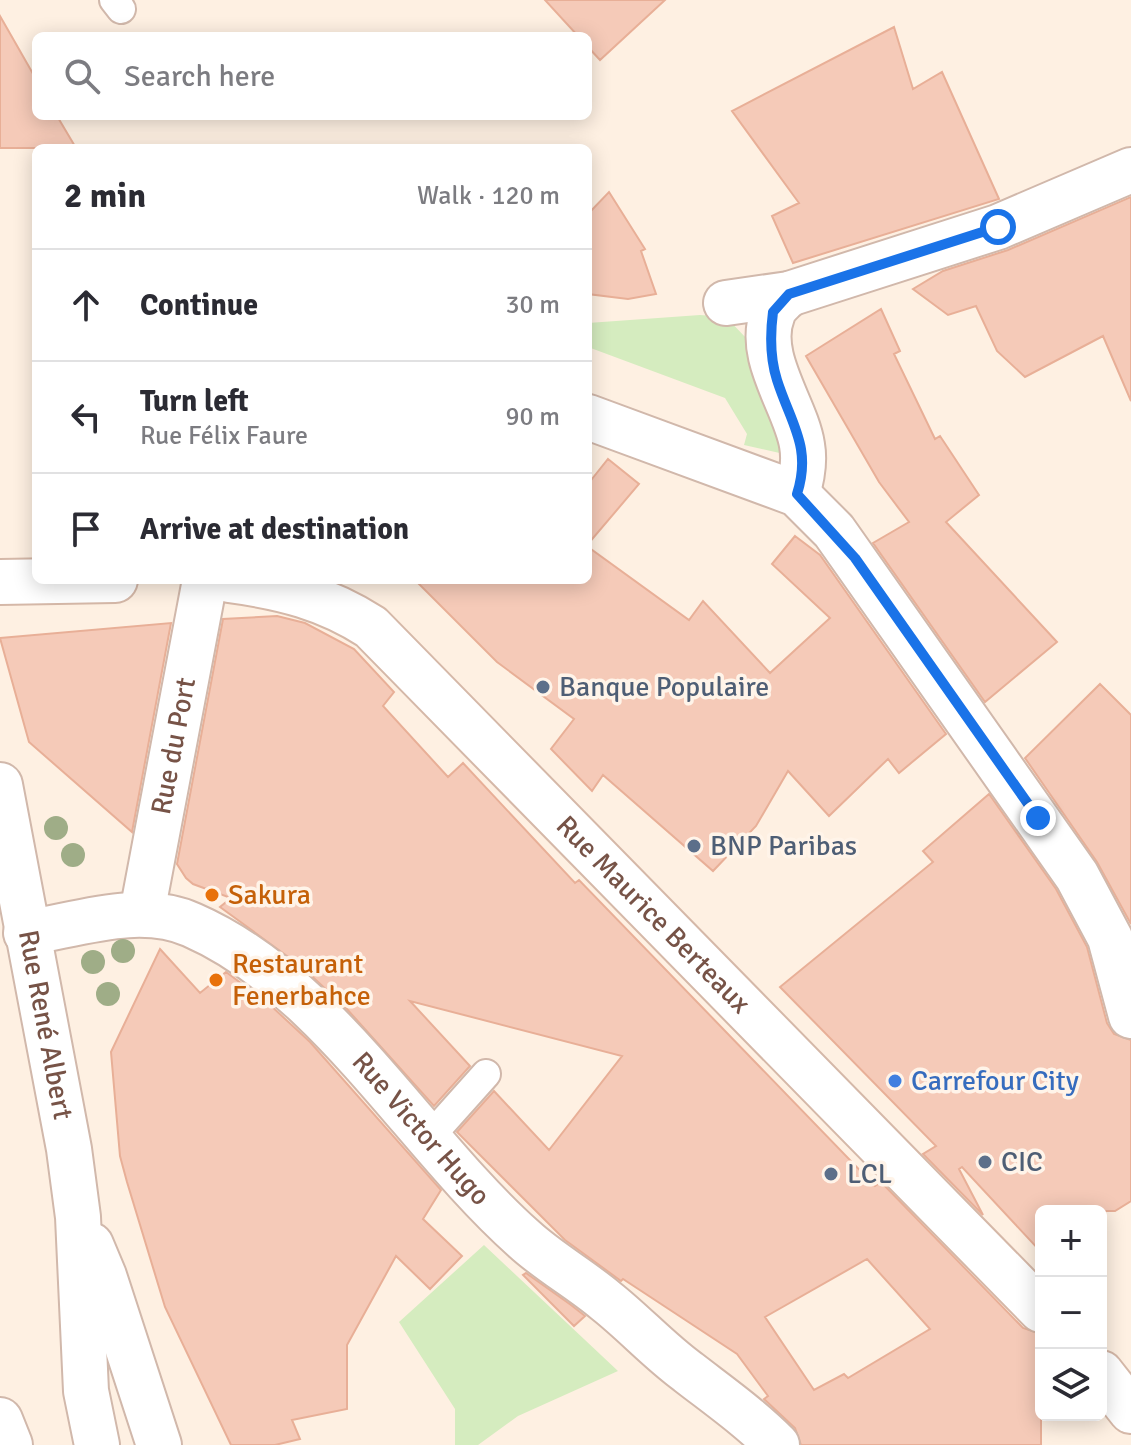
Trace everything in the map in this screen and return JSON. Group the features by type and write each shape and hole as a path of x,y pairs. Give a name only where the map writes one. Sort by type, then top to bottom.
{"street":[{"path":"726,303 789,294 998,227 1131,170"},
{"path":"789,294 773,312 771,353 777,380 802,443 803,475 797,494"},
{"path":"592,418 797,494 855,558 1077,876 1110,938 1131,1016"},
{"path":"0,582 32,581"},
{"name":"Rue du Port","path":"142,913 204,584"},
{"name":"Rue Maurice Berteaux","path":"260,584 284,587 340,607 371,627 1035,1304"},
{"name":"Rue René Albert","path":"0,785 60,1099 78,1217 86,1391 97,1445"},
{"name":"Rue Victor Hugo","path":"26,933 142,913 191,924 243,954 298,995 458,1175 525,1241 606,1300 686,1371 739,1409 777,1445"},
{"name":"Rue René Albert","path":"78,1217 104,1276 159,1445"},
{"path":"1107,1380 1131,1409"},
{"path":"0,1420 10,1445"}],"lane":[{"path":"427,1140 486,1074"}],"green space":[{"path":"700,315 726,317 747,339 784,454 744,445 747,434 725,398 592,348 592,323"},
{"path":"484,1245 618,1371 518,1416 478,1445 455,1445 455,1409 399,1322"}],"building":[{"path":"545,0 665,0 600,60 592,51 592,32 574,32"},
{"path":"0,16 32,72 32,120 59,120 74,144 0,148"},
{"path":"894,27 913,89 942,72 999,199 793,263 772,216 799,203 732,111"},
{"path":"609,192 645,249 641,251 656,294 628,299 592,294 592,210"},
{"path":"1131,197 1131,401 1103,336 1025,377 997,351 976,306 948,315 913,289 943,271 1008,250"},
{"path":"881,309 900,351 894,354 935,439 940,436 979,495 946,522 1057,642 985,702 873,543 909,522 879,482 806,356"},
{"path":"608,459 639,484 592,539 592,479"},
{"path":"795,536 820,555 946,734 899,773 888,759 829,816 788,771 756,826 713,871 603,775 592,791 551,749 574,719 497,662 419,584 592,584 592,550 689,620 703,601 770,673 830,618 772,564"},
{"path":"277,616 305,623 354,649 394,692 383,706 448,777 463,763 575,883 579,880 875,1186 881,1182 1023,1328 1035,1332 1035,1421 1041,1421 1041,1445 801,1445 795,1428 764,1399 768,1396 737,1354 623,1279 621,1281 565,1240 457,1132 494,1091 549,1150 622,1056 410,1001 470,1066 434,1106 346,1008 302,967 220,907 231,898 193,884 177,864 223,619","holes":["867,1259 930,1329 848,1378 844,1374 814,1390 765,1317"]},
{"path":"171,623 132,832 29,742 0,638"},
{"path":"1100,684 1131,715 1131,924 1097,862 1025,758"},
{"path":"989,794 1056,889 1087,947 1107,1023 1114,1034 1131,1040 1131,1201 1115,1211 1107,1211 1107,1205 1035,1205 1035,1246 962,1167 959,1169 983,1215 923,1154 936,1146 780,987 933,862 923,851"},
{"path":"160,949 200,993 226,972 269,1004 310,1042 441,1190 423,1219 462,1256 430,1289 396,1256 347,1345 347,1409 292,1420 300,1439 275,1445 231,1445 165,1307 127,1182 120,1156 111,1052"},
{"path":"526,1273 585,1316 574,1326 523,1275"}],"place":[{"name":"Banque Populaire","path":"543,687"},
{"name":"BNP Paribas","path":"694,846"},
{"name":"Sakura","path":"212,895"},
{"name":"Restaurant Fenerbahce","path":"216,980"},
{"name":"Carrefour City","path":"895,1081"},
{"name":"CIC","path":"985,1162"},
{"name":"LCL","path":"831,1174"}],"route":[{"path":"998,227 789,294 773,312 771,353 777,380 802,443 803,475 797,494 834,531 855,558 1038,818"}]}
